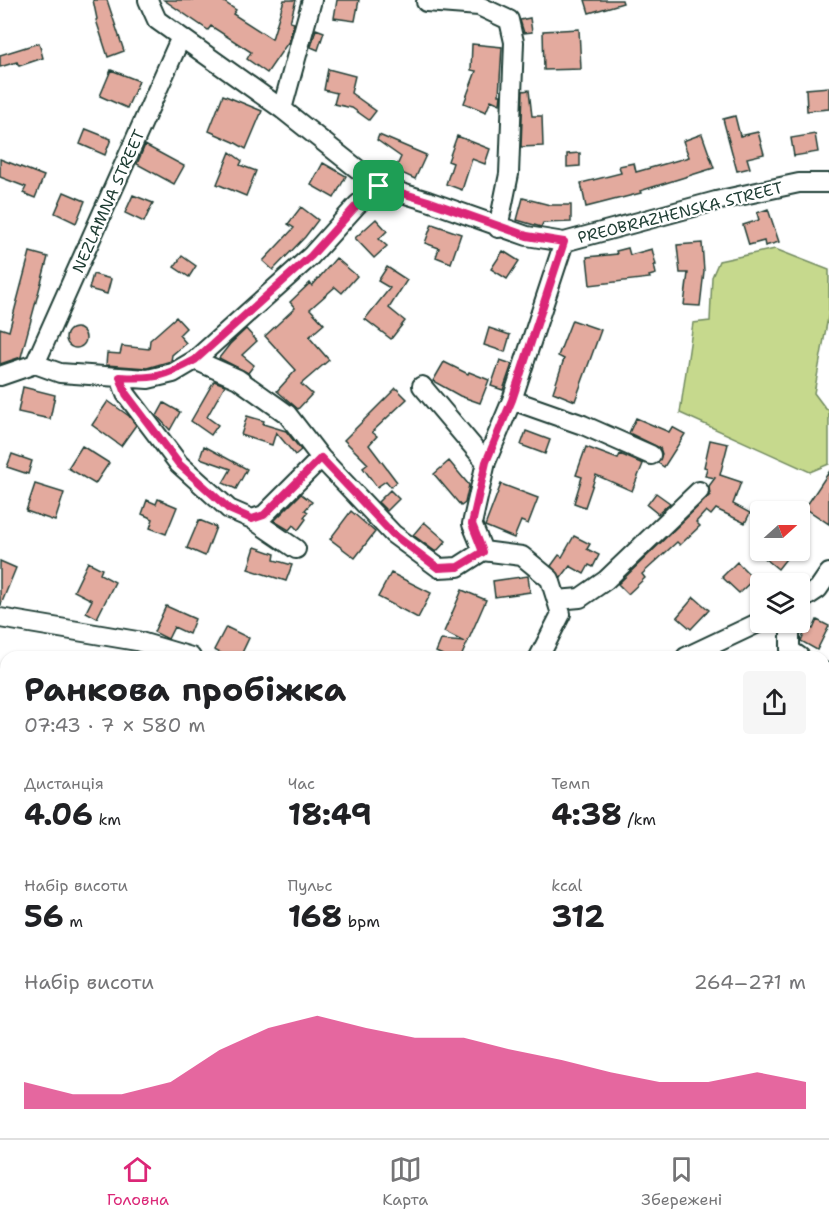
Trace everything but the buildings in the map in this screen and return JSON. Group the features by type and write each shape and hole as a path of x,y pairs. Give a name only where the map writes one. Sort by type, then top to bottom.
{"street":[{"path":"0,376 35,364 60,373 148,379 172,372 195,360 311,256 357,205 379,186 282,109 157,20 148,0"},
{"path":"282,109 312,0"},
{"path":"426,2 479,3 510,20 514,42 509,174 498,228"},
{"name":"NEZLAMNA STREET","path":"35,364 181,37"},
{"name":"PREOBRAZHENSKA STREET","path":"379,186 428,201 498,228 527,236 564,242 716,201 799,183 829,183"},
{"path":"483,552 472,524 486,462 512,400 564,242"},
{"path":"195,360 238,379 287,414 321,458 393,534 438,568 458,567 483,552 522,556 550,579 561,614 542,651"},
{"path":"120,377 126,394 179,464 229,509 252,519 296,549"},
{"path":"422,386 486,462"},
{"path":"512,400 583,425 651,455"},
{"path":"252,519 264,515 321,458"},
{"path":"557,600 580,598 606,580 699,491"},
{"path":"810,602 829,573"},
{"path":"810,595 818,590"},
{"path":"0,618 137,641 171,651"},
{"path":"699,651 750,627"},
{"path":"789,633 791,651"},
{"path":"547,651 551,634"}],"green space":[{"path":"775,249 829,270 829,312 814,393 829,410 829,464 810,472 680,413 693,323 710,321 712,277 719,261"}],"route":[{"path":"379,186 428,201 498,228 527,236 564,242 512,400 486,462 472,524 483,552 458,567 438,568 393,534 321,458 264,515 252,519 229,509 179,464 126,394 120,377 148,379 172,372 195,360 311,256 357,205 379,186"}]}
